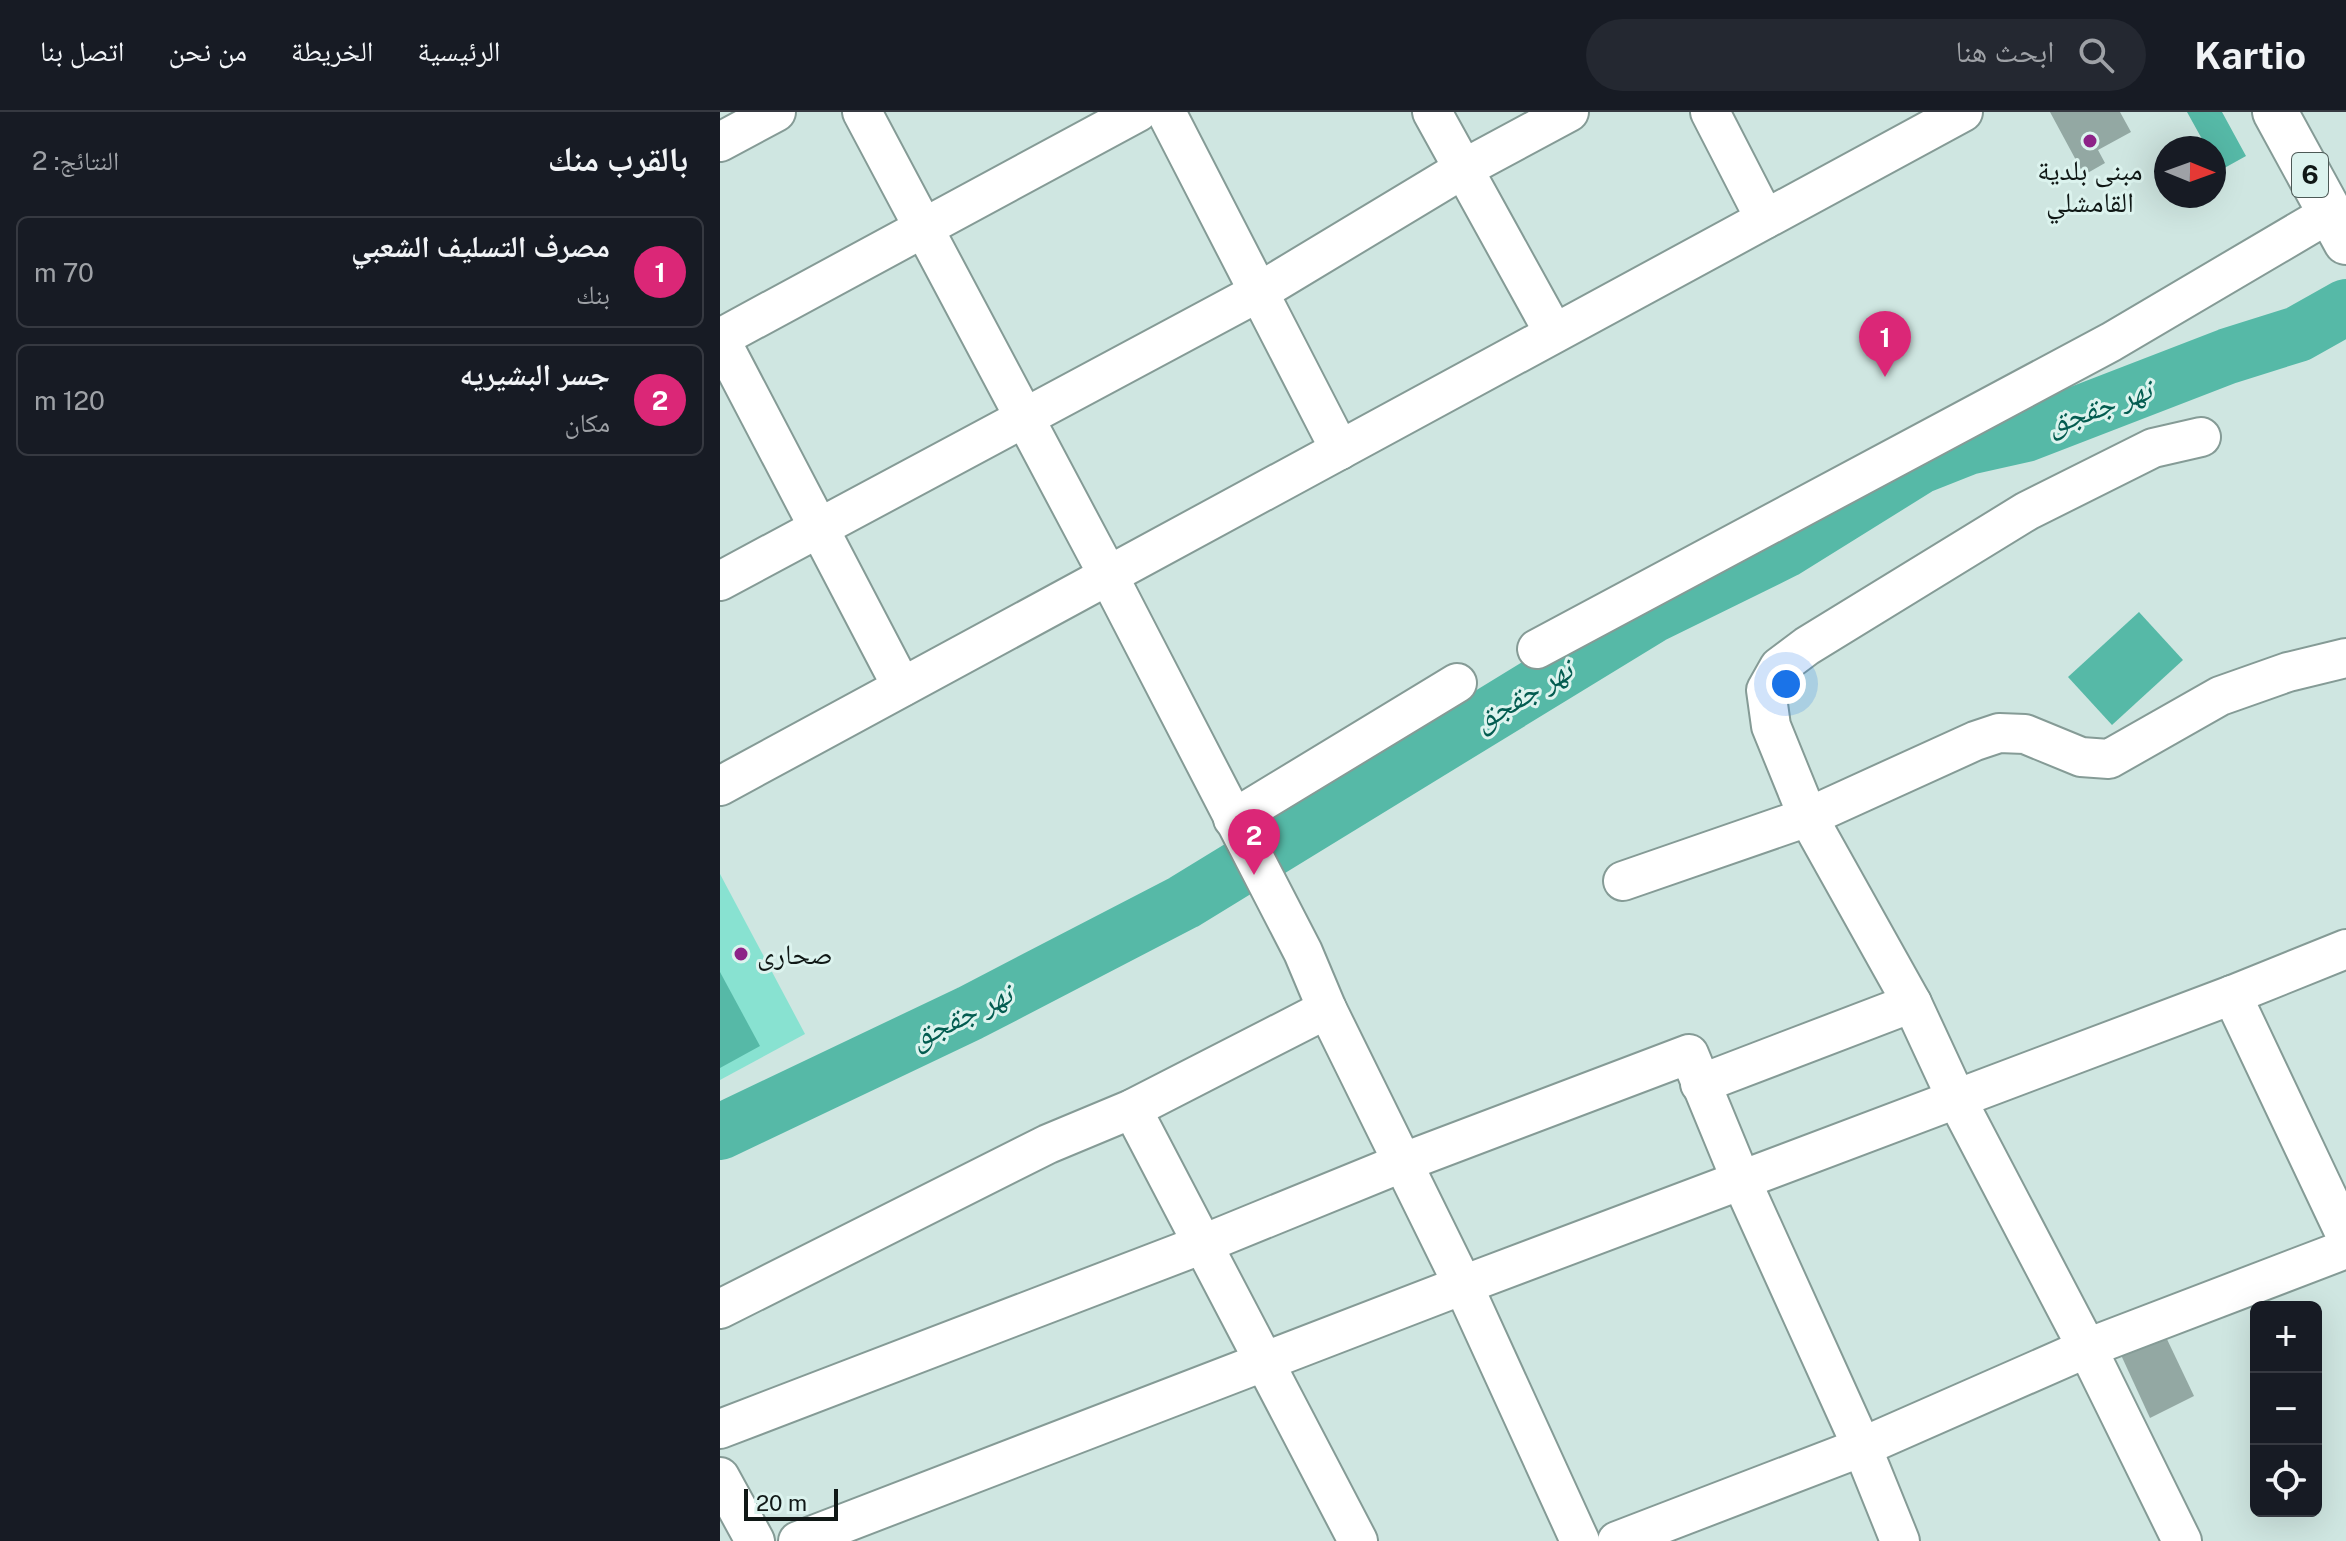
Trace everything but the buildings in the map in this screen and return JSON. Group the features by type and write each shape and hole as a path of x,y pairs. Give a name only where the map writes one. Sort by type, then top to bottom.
{"highway":[{"name":"6","path":"2275,112 2340,231"}],"street":[{"path":"720,142 776,112"},
{"path":"862,112 1108,575 1303,952 1327,1009 1463,1285 1580,1541"},
{"path":"902,687 720,338 1138,112"},
{"path":"1166,112 1340,450"},
{"path":"1432,112 1554,333"},
{"path":"720,581 1259,292 1463,169 1569,112"},
{"path":"1710,112 1765,219"},
{"path":"720,786 1963,112"},
{"path":"1537,649 2111,342 2340,231"},
{"path":"2182,1541 2087,1348 1957,1100 1912,1003 1808,817 1771,726 1766,690 1779,667 1807,646 2027,511 2153,448 2201,437"},
{"path":"1623,881 1808,817 1999,733 2025,734 2081,757 2109,759 2220,696 2288,672 2346,658"},
{"path":"1241,833 1457,683"},
{"path":"798,1541 2346,949"},
{"path":"2232,995 2346,1236"},
{"path":"1700,1084 1912,1003"},
{"path":"720,1309 1048,1144 1132,1109 1327,1009"},
{"path":"720,1429 1689,1054 1741,1180 1862,1447 1900,1541"},
{"path":"1132,1109 1358,1541"},
{"path":"1617,1541 1862,1447 2087,1348 2346,1249"},
{"path":"720,1477 755,1541"}],"shaded area":[{"path":"2187,112 2222,112 2246,156 2226,167 2226,136 2200,136"},
{"path":"2139,612 2183,660 2112,725 2068,677"},
{"name":"صحارى","path":"720,874 805,1034 720,1080"},
{"path":"720,972 760,1046 720,1068"}],"waterway":[{"name":"نهر جقجق","path":"720,1132 970,1013 1184,902 1651,616 1785,550 1920,466 1968,447 2026,434 2228,356 2298,334 2346,307"}],"place":[{"name":"مبنى بلدية القامشلي","path":"2090,141"},
{"name":"مصرف التسليف الشعبي","path":"1885,377"},
{"name":"جسر البشيريه","path":"1254,875"},
{"name":"صحارى","path":"741,954"}]}
